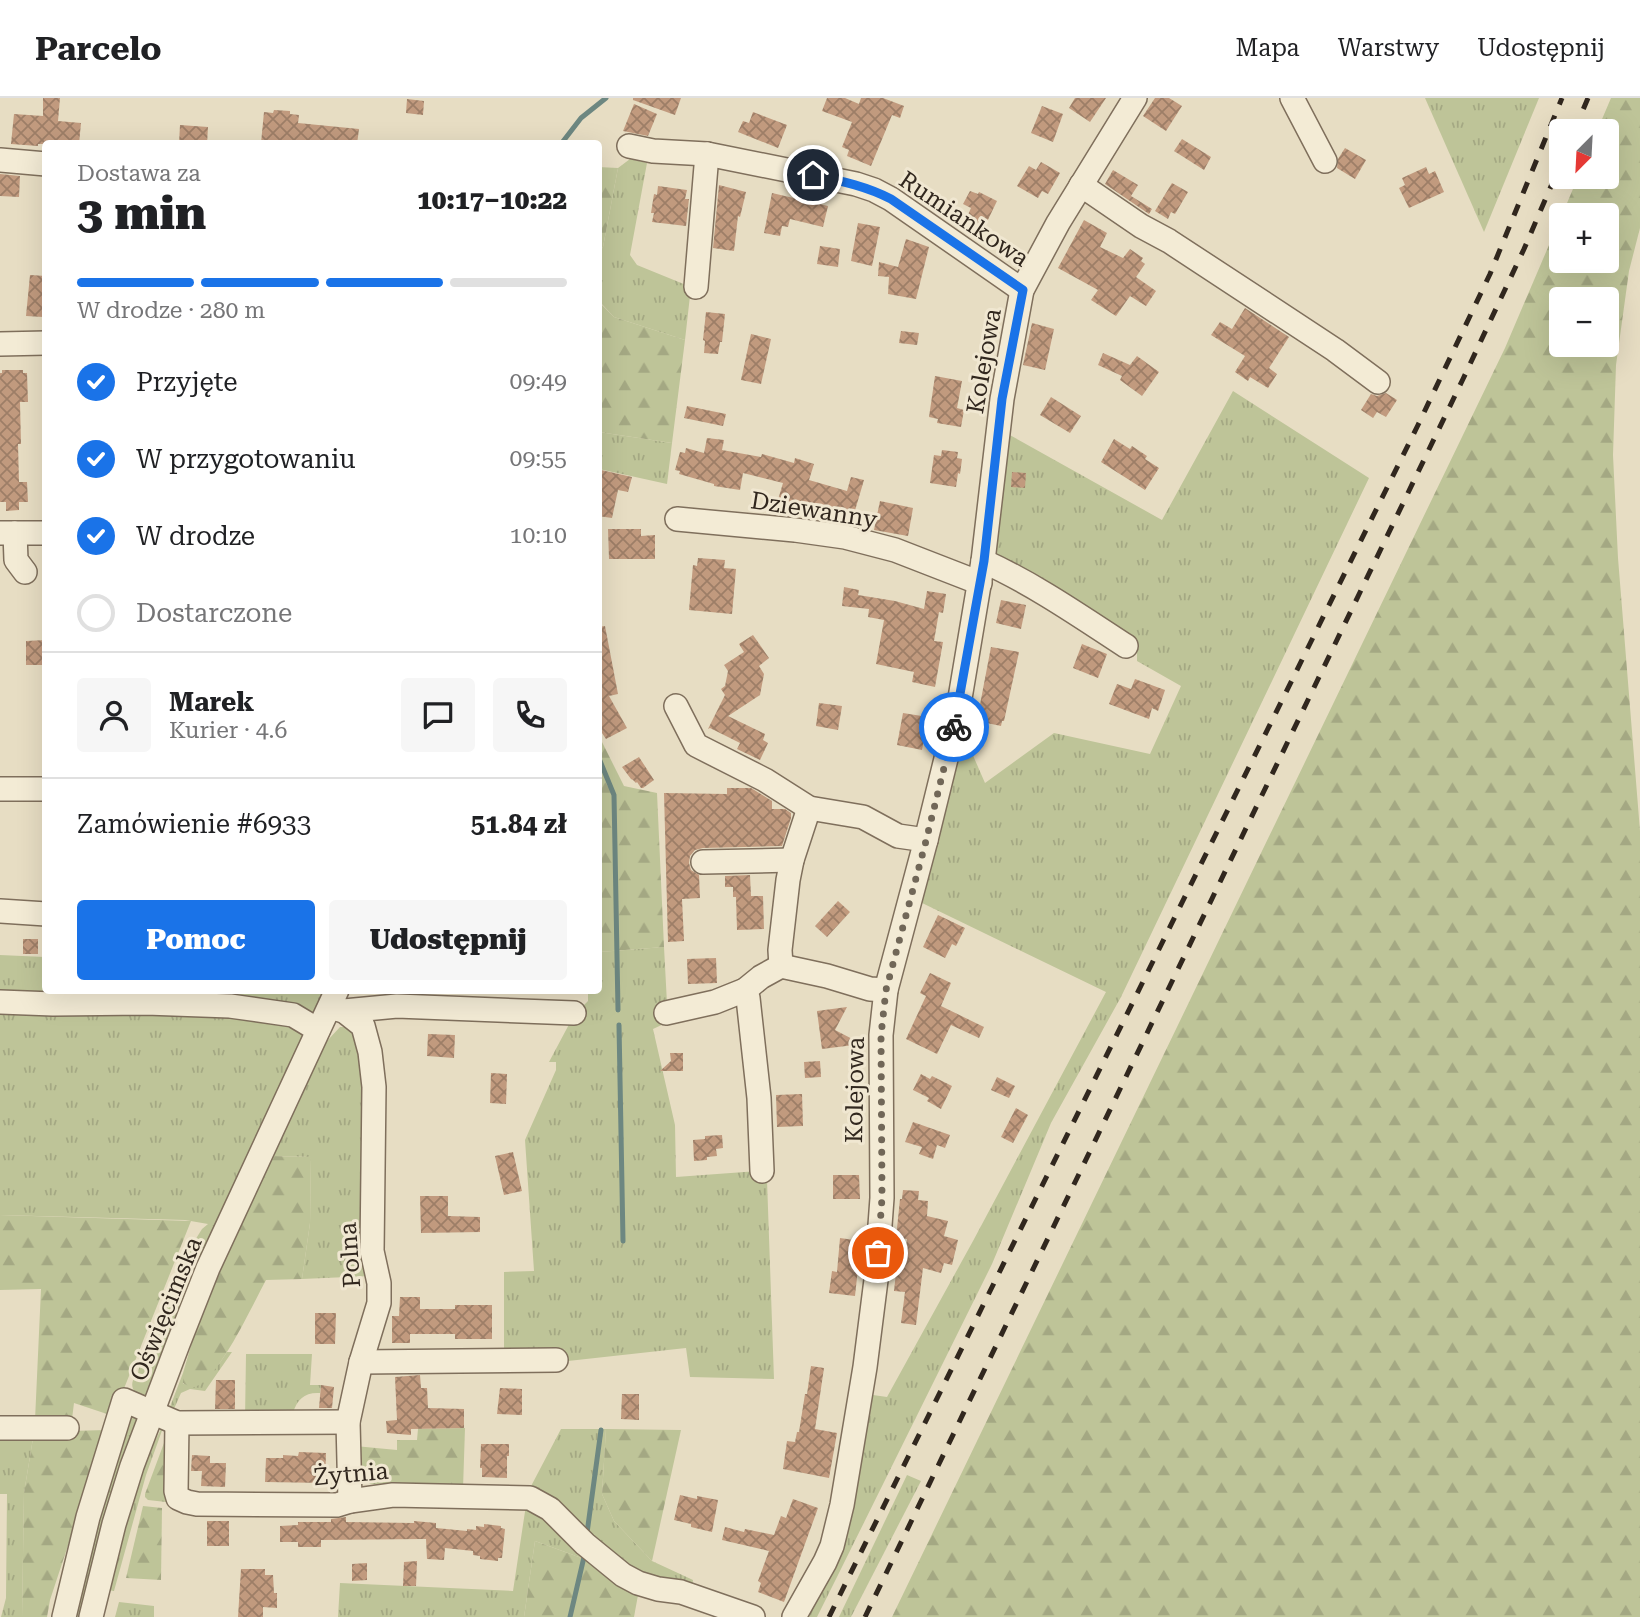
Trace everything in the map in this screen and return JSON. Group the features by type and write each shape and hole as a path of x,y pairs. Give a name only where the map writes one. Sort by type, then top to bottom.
{"street":[{"name":"Kolejowa","path":"793,1617 832,1546 842,1505 865,1367 876,1280 882,1198 881,1035 886,990 958,710 982,572 1002,399 1023,290 1081,186 1135,98"},
{"path":"1292,98 1325,160"},
{"name":"Rumiankowa","path":"629,146 653,151 707,154 874,190 1023,290"},
{"path":"696,287 707,154"},
{"path":"0,160 42,164"},
{"path":"1081,186 1335,350 1378,382"},
{"path":"0,344 42,343"},
{"name":"Dziewanny","path":"677,519 845,537 982,572"},
{"path":"25,572 16,559 7,533 42,533"},
{"path":"982,572 1000,569 1068,608 1126,646"},
{"path":"676,706 696,745 765,780 809,808 863,817 898,836 926,841"},
{"path":"0,789 42,789"},
{"path":"781,967 779,950 788,880 809,808"},
{"path":"703,862 792,860"},
{"path":"0,911 42,914"},
{"path":"666,1013 715,1002 745,990 781,967 827,976 870,989 886,990"},
{"path":"745,990 759,1098 762,1171"},
{"path":"0,1002 230,1006 293,1015 318,1030"},
{"path":"337,1003 574,1013"},
{"name":"Oświęcimska","path":"91,1617 114,1524 132,1466 208,1268 318,1030 337,1003"},
{"name":"Polna","path":"337,1003 363,1026 370,1052 374,1087 372,1251 379,1283 379,1303 361,1362 348,1422 350,1501"},
{"path":"361,1362 556,1360"},
{"name":"Oświęcimska","path":"64,1617 88,1517 124,1401 153,1413"},
{"path":"153,1413 177,1423 348,1422"},
{"name":"Żytnia","path":"177,1423 176,1487 178,1498 187,1502 337,1505 393,1495 530,1498 550,1509 585,1544 622,1575 638,1583 681,1592 753,1617"},
{"path":"0,1428 67,1428"}],"green space":[{"path":"1425,98 1539,98 1484,232"},
{"path":"1611,98 1640,98 1640,228 1629,271 1619,343 1619,287 1549,287 1549,357 1617,357 1613,455 1618,558 1640,831 1640,1617 892,1617 1505,348 1549,245 1549,273 1619,273 1619,203 1567,203 1573,189 1619,189 1619,119 1602,119"},
{"path":"630,159 647,163 630,255 637,265 691,287 685,340 614,317 602,304 602,248 618,168"},
{"path":"602,167 618,168 603,247"},
{"path":"602,305 614,317 685,340 672,443 602,432"},
{"path":"1233,391 1369,478 1121,997 1051,1123 992,1264 817,1617 806,1617 841,1556 873,1395 887,1397 1106,992 920,902 965,737 985,783 1054,733 1150,754 1181,686 1137,661 1137,644 991,554 1008,434 1162,520"},
{"path":"602,432 672,443 667,484 602,470"},
{"path":"602,742 624,786 657,793 664,947 602,952"},
{"path":"664,947 668,1022 653,1029 675,1125 676,1177 758,1171 767,1180 774,1379 690,1377 686,1348 568,1361 564,1349 504,1354 504,1272 534,1271 525,1140 556,1070 556,1062 549,1062 574,1015 588,1001 588,994 602,994 602,952"},
{"path":"0,955 42,957 42,994 0,992"},
{"path":"55,994 327,994 316,1013 274,1002"},
{"path":"0,1011 254,1013 308,1030 146,1400 134,1390 133,1380 135,1376 137,1378 140,1363 161,1323 163,1308 197,1237 208,1224 185,1220 0,1215"},
{"path":"340,1027 350,1027 359,1038 368,1089 370,1276 302,1279 310,1223 311,1157 272,1156 315,1054"},
{"path":"272,1156 311,1157 310,1223 302,1279 266,1280 219,1364 202,1383 192,1388 183,1383 183,1373 209,1284"},
{"path":"0,1215 191,1221 113,1416 74,1403 72,1419 35,1420 41,1289 0,1290"},
{"path":"227,1352 232,1352 205,1391 190,1389 181,1393 173,1411 168,1412 183,1373 183,1384 219,1364"},
{"path":"246,1354 312,1354 310,1385 321,1385 320,1393 302,1397 293,1413 245,1419"},
{"path":"130,1417 139,1417 81,1617 71,1617"},
{"path":"163,1425 146,1475 114,1591 107,1590 141,1469"},
{"path":"465,1428 463,1489 370,1484 357,1477 355,1446 397,1450 397,1440 417,1440 418,1429"},
{"path":"561,1429 606,1429 602,1494 614,1521 652,1561 693,1580 692,1588 651,1582 529,1490"},
{"path":"606,1429 681,1430 652,1561 614,1521 602,1494"},
{"path":"106,1430 50,1600 47,1617 22,1617 24,1493 34,1432"},
{"path":"0,1432 34,1432 24,1493 22,1617 1,1617 6,1598 7,1494 0,1494"},
{"path":"164,1443 171,1464 166,1502 148,1500 145,1494"},
{"path":"907,1475 921,1481 851,1617 839,1617"},
{"path":"526,1505 542,1507 598,1564 535,1541 524,1617 338,1617 340,1583 513,1591"},
{"path":"143,1506 162,1508 161,1580 126,1578"},
{"path":"535,1541 598,1564 638,1595 634,1617 524,1617"},
{"path":"119,1602 154,1606 154,1617 115,1617"}],"building":[{"path":"43,98 60,98 58,121 81,123 79,140 42,140 42,144 38,146 11,144 14,114 43,116"},
{"path":"633,98 681,98 675,115"},
{"path":"827,98 845,98 859,104 861,98 883,98 904,106 900,118 892,115 871,166 847,156 849,150 842,147 852,122 822,111"},
{"path":"1075,98 1106,98 1090,122 1069,108"},
{"path":"1155,98 1169,98 1182,106 1166,131 1143,116"},
{"path":"407,99 424,101 423,115 406,113"},
{"path":"634,104 657,114 648,136 623,131"},
{"path":"1042,106 1063,114 1053,142 1031,133"},
{"path":"274,110 290,111 290,114 299,115 298,123 359,129 358,140 261,140 264,112 273,113"},
{"path":"753,112 787,125 778,148 738,132 743,121 749,123"},
{"path":"180,125 208,127 207,140 179,140"},
{"path":"1182,139 1211,157 1204,170 1174,151"},
{"path":"1345,148 1366,160 1355,179 1337,168 1338,159"},
{"path":"1041,162 1060,173 1048,194 1042,191 1038,198 1017,186 1029,166 1036,170"},
{"path":"1426,167 1429,174 1435,171 1444,192 1409,208 1399,188 1405,185 1402,178"},
{"path":"1113,170 1138,185 1131,196 1152,209 1149,214 1105,184"},
{"path":"0,174 20,176 19,197 0,196"},
{"path":"1172,183 1188,192 1175,214 1171,212 1168,219 1155,211"},
{"path":"719,185 746,192 740,217 738,216 734,251 713,248"},
{"path":"658,186 687,190 685,199 689,199 686,226 652,222 654,194 657,195"},
{"path":"970,191 979,192 997,201 984,228 966,219 971,208 963,204"},
{"path":"772,193 828,206 823,227 790,219 788,227 782,226 780,236 764,233"},
{"path":"1084,220 1107,233 1100,247 1123,258 1130,249 1143,258 1141,261 1145,264 1136,277 1156,291 1146,306 1130,296 1116,316 1091,300 1098,290 1058,268"},
{"path":"858,223 880,227 872,266 851,261"},
{"path":"906,239 929,247 916,299 888,294 889,277 878,276 879,262 898,267"},
{"path":"820,246 840,249 838,267 817,264"},
{"path":"30,275 42,276 42,317 26,316"},
{"path":"1245,308 1289,337 1269,368 1277,374 1268,388 1250,377 1248,381 1235,372 1245,356 1211,335 1220,322 1232,329"},
{"path":"706,312 725,314 718,354 704,353"},
{"path":"1032,323 1054,329 1045,370 1023,365"},
{"path":"901,331 919,333 917,345 899,343"},
{"path":"751,334 771,339 761,384 741,380"},
{"path":"1103,353 1130,365 1137,356 1159,372 1142,396 1120,380 1122,376 1098,365"},
{"path":"2,370 23,370 23,373 27,373 28,402 20,402 21,444 18,444 19,482 27,482 28,502 19,502 19,510 6,511 6,502 0,502"},
{"path":"935,376 962,381 957,408 964,410 961,427 937,423 938,419 929,417"},
{"path":"1386,393 1397,400 1386,417 1377,412 1373,418 1361,410 1371,394 1377,396"},
{"path":"1051,397 1081,416 1070,433 1040,415"},
{"path":"687,406 726,414 723,426 684,418"},
{"path":"707,438 724,440 722,450 761,457 762,454 794,463 795,458 814,464 809,480 847,491 851,477 864,480 851,524 777,503 783,483 743,473 740,490 714,486 679,474 680,471 675,470 680,452 685,453 686,448 704,453"},
{"path":"1114,439 1130,449 1132,446 1159,468 1145,490 1101,462"},
{"path":"942,450 958,452 957,458 962,459 956,487 930,483 934,455 941,456"},
{"path":"602,470 632,477 628,492 618,490 612,518 602,517"},
{"path":"1012,472 1026,473 1025,488 1011,487"},
{"path":"880,501 913,508 908,536 874,530"},
{"path":"608,529 641,529 641,536 655,535 655,559 609,559"},
{"path":"698,558 725,560 724,568 736,569 732,614 689,610 693,565 697,566"},
{"path":"844,587 859,590 858,595 924,609 927,591 946,594 943,613 939,612 934,641 943,642 935,687 912,682 914,672 876,664 884,620 868,617 869,609 842,606"},
{"path":"1001,600 1026,605 1021,629 996,623"},
{"path":"602,626 605,626 618,694 609,696 627,728 606,739 602,733"},
{"path":"753,635 769,658 759,666 764,674 760,695 728,716 765,734 763,740 768,743 760,760 737,749 740,743 708,729 725,695 721,689 725,686 728,671 724,665 744,652 739,644"},
{"path":"42,640 42,665 26,665 26,641"},
{"path":"1082,644 1107,654 1098,678 1073,668"},
{"path":"991,647 1019,652 1001,726 987,723 988,718 978,715"},
{"path":"1135,679 1165,690 1158,711 1152,708 1149,719 1109,704 1117,684 1131,689"},
{"path":"819,703 842,706 838,730 816,726"},
{"path":"903,713 928,717 922,750 897,745"},
{"path":"639,757 654,780 643,788 631,779 622,767"},
{"path":"727,788 751,788 772,801 772,809 785,809 791,813 782,846 695,850 689,863 691,870 699,875 700,898 682,899 684,941 668,942 664,793 727,794"},
{"path":"750,875 751,896 763,896 764,929 737,930 736,897 733,897 733,887 725,887 725,876"},
{"path":"838,901 850,912 827,937 815,926"},
{"path":"938,915 965,928 956,946 952,944 945,958 923,947"},
{"path":"23,939 38,939 38,954 23,954"},
{"path":"716,958 717,983 688,984 687,959"},
{"path":"930,973 951,983 941,1006 984,1027 979,1038 951,1025 937,1054 906,1039 926,996 920,993"},
{"path":"847,1007 835,1030 862,1044 822,1049 817,1011"},
{"path":"428,1034 455,1035 454,1058 427,1056"},
{"path":"670,1053 683,1053 683,1071 660,1071 671,1061"},
{"path":"820,1061 821,1077 805,1078 804,1062"},
{"path":"491,1073 507,1074 506,1104 490,1103"},
{"path":"921,1074 930,1079 932,1076 952,1086 941,1109 927,1101 929,1098 913,1090"},
{"path":"997,1077 1015,1086 1009,1098 991,1090"},
{"path":"802,1094 803,1126 777,1127 776,1095"},
{"path":"1016,1108 1028,1115 1013,1143 1001,1137"},
{"path":"913,1122 950,1135 945,1148 937,1145 933,1159 919,1154 922,1147 905,1142"},
{"path":"722,1135 723,1148 716,1149 717,1156 694,1161 693,1140"},
{"path":"513,1152 522,1191 504,1195 495,1156"},
{"path":"833,1175 859,1175 860,1199 833,1199"},
{"path":"903,1190 919,1191 918,1200 928,1201 927,1216 948,1221 944,1236 958,1240 952,1265 944,1263 941,1273 923,1268 916,1325 901,1323 905,1292 894,1291 897,1264 904,1265 907,1239 896,1238"},
{"path":"420,1196 448,1196 448,1216 480,1217 480,1232 421,1233"},
{"path":"840,1238 861,1241 855,1296 829,1293 832,1271 837,1272"},
{"path":"400,1297 420,1297 420,1309 492,1305 492,1339 455,1339 455,1334 410,1334 410,1343 392,1343 392,1316 399,1316"},
{"path":"315,1313 336,1313 335,1344 315,1344"},
{"path":"811,1366 824,1368 815,1429 837,1433 829,1478 783,1469 787,1441 795,1442 799,1432"},
{"path":"420,1375 421,1388 427,1388 428,1408 464,1409 464,1428 411,1429 411,1435 387,1433 386,1421 397,1420 395,1377"},
{"path":"216,1380 235,1380 235,1409 215,1409"},
{"path":"321,1385 334,1387 332,1408 319,1408"},
{"path":"500,1388 522,1389 522,1415 497,1414"},
{"path":"622,1394 639,1394 639,1420 621,1419"},
{"path":"481,1444 509,1444 507,1478 482,1477"},
{"path":"299,1452 326,1453 325,1483 265,1482 266,1458 298,1456"},
{"path":"192,1455 210,1456 210,1463 226,1463 225,1487 201,1486 202,1471 191,1471"},
{"path":"680,1495 718,1500 712,1532 674,1520"},
{"path":"793,1499 818,1508 784,1602 758,1592 761,1583 758,1581 769,1551 722,1540 725,1527 774,1535 781,1516 786,1518"},
{"path":"346,1517 346,1522 414,1521 436,1523 436,1528 467,1531 476,1530 476,1526 484,1527 484,1524 501,1526 505,1529 502,1558 498,1558 498,1561 480,1559 480,1556 473,1555 473,1551 445,1548 444,1560 427,1559 426,1539 321,1540 321,1547 298,1547 298,1542 280,1542 280,1526 298,1525 298,1522 331,1522 331,1519"},
{"path":"207,1521 229,1521 229,1546 207,1546"},
{"path":"417,1561 416,1586 403,1586 404,1562"},
{"path":"367,1563 367,1580 352,1581 352,1564"},
{"path":"241,1569 265,1569 265,1575 273,1575 277,1608 263,1607 263,1617 238,1617"}],"waterway":[{"path":"564,140 581,118 606,98"},
{"path":"602,766 614,795 618,1010"},
{"path":"619,1025 623,1241"},
{"path":"587,1533 601,1430"},
{"path":"570,1617 584,1557"}],"railway":[{"path":"829,1617 1418,425 1490,274 1562,98"},
{"path":"1579,119 1588,98"},
{"path":"865,1617 1463,379 1550,189"}],"way so far":[{"path":"878,1253 882,1198 881,1035 886,990 954,727"}],"route":[{"path":"813,175 856,184 891,199 1023,290 1002,399 984,561 954,727"}]}
